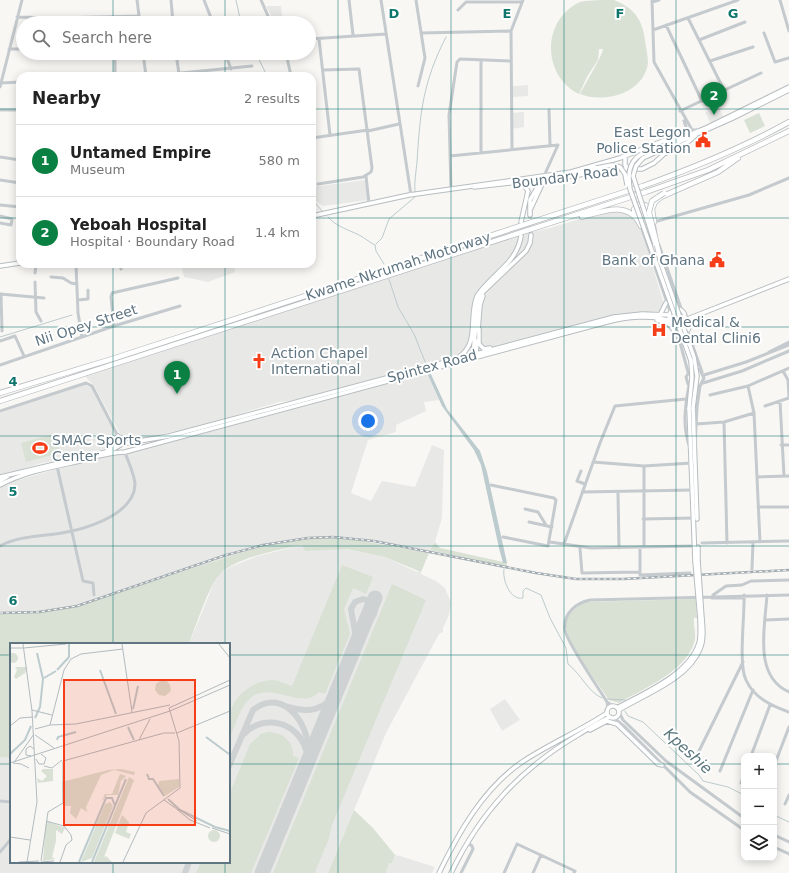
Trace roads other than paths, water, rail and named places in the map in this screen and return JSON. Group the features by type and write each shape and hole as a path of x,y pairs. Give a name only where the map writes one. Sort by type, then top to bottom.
{"highway":[{"name":"Kwame Nkrumah Motorway","path":"0,393 112,359 649,184 746,145 789,122"},
{"name":"Kwame Nkrumah Motorway","path":"0,401 534,230 677,182 746,152 789,131"},
{"path":"654,222 653,205 658,199 729,166 746,152"},
{"path":"661,262 649,212 652,201 664,193 707,177"},
{"path":"641,226 635,216 634,209 637,206 643,204 649,207 653,216"},
{"path":"534,230 547,228 611,210 624,209 635,216"}],"main road":[{"name":"Boundary Road","path":"642,157 789,87"},
{"name":"Boundary Road","path":"642,157 695,136 789,90"},
{"name":"Boundary Road","path":"411,193 451,190 571,172 617,159 673,137 689,135"},
{"name":"Boundary Road","path":"472,187 478,188 529,181 545,176 553,178 616,168 629,170 647,167 664,154 688,142 695,136"},
{"path":"625,156 625,165 629,170"},
{"path":"642,157 632,163 628,176 630,189 691,361 691,408 697,560"},
{"path":"642,157 634,170 634,182 694,357 697,376 691,408"},
{"path":"616,168 619,165 617,159"},
{"path":"569,176 612,165 620,167 625,174 628,188 630,189"},
{"path":"545,176 534,199 530,213 530,200 545,176"},
{"path":"541,187 553,178"},
{"path":"529,181 535,184 534,192"},
{"path":"521,222 528,190 522,182"},
{"path":"316,215 411,193"},
{"path":"475,357 477,303 480,296 526,251 530,243 531,235"},
{"path":"456,359 466,351 472,341 474,303 476,296 512,259 520,244 521,236"},
{"path":"0,266 16,264"},
{"path":"493,278 499,278"},
{"path":"703,313 689,316 676,310 671,314 671,321 675,324 680,324 684,320 703,313 789,279"},
{"path":"475,357 480,305 486,290"},
{"path":"661,313 666,302"},
{"name":"Spintex Road","path":"0,477 110,451 123,445 169,436 456,359 475,357 534,338 614,317 661,313 671,314"},
{"path":"683,313 684,320"},
{"path":"688,330 692,317"},
{"path":"648,318 668,323 676,333"},
{"name":"Spintex Road","path":"0,485 13,479 57,466 125,452 607,322 648,318 671,321"},
{"path":"478,329 479,344 484,349 534,338"},
{"path":"110,451 118,436"},
{"path":"123,445 128,447 125,452"},
{"path":"123,445 125,452"},
{"path":"451,873 466,842 494,803 517,780 550,752 612,717 618,710 678,676 689,667 700,649 703,634 697,560 692,463 693,451"},
{"path":"0,481 13,474"},
{"path":"439,873 463,827 482,801 498,783 522,762 613,706 618,710"},
{"path":"607,710 612,717"},
{"path":"517,780 522,779 553,753 608,721 617,724 658,764 662,765"}],"street":[{"path":"17,16 22,0"},
{"path":"137,0 139,16"},
{"path":"171,0 172,16"},
{"path":"204,0 210,16"},
{"path":"260,0 268,16"},
{"path":"349,0 353,36"},
{"path":"381,0 408,182 411,193"},
{"path":"416,0 425,63 418,86"},
{"path":"659,0 652,1 654,62 680,111 692,130 701,130"},
{"path":"653,30 738,0"},
{"path":"780,0 789,31"},
{"path":"458,10 466,2 523,1 510,31 512,149"},
{"path":"688,18 724,90"},
{"path":"0,87 16,20"},
{"path":"699,40 745,22"},
{"path":"666,25 702,101"},
{"path":"422,34 510,31"},
{"path":"764,33 776,63 789,58"},
{"path":"330,135 319,39 386,34"},
{"path":"710,61 753,47"},
{"path":"9,49 16,49"},
{"path":"451,190 449,116 457,62 460,59 510,61"},
{"path":"115,60 115,72"},
{"path":"144,60 145,72"},
{"path":"177,60 179,72"},
{"path":"228,60 231,69"},
{"path":"288,60 290,72"},
{"path":"481,60 481,153"},
{"path":"200,72 252,66"},
{"path":"318,184 366,176 371,172 372,168 359,69 323,70"},
{"path":"680,111 761,73"},
{"path":"1,83 16,82"},
{"path":"0,110 16,110"},
{"path":"550,110 550,145"},
{"path":"673,137 687,130 684,118"},
{"path":"316,137 399,124"},
{"path":"450,156 558,145 545,176"},
{"path":"0,157 16,159"},
{"path":"366,176 369,204"},
{"path":"683,313 661,252 654,222 749,195 789,178"},
{"path":"0,180 16,182"},
{"path":"0,205 16,207"},
{"path":"0,216 12,219 11,225 0,223"},
{"path":"655,228 665,218"},
{"path":"641,226 671,314"},
{"path":"35,273 36,268"},
{"path":"78,268 77,284 82,337"},
{"path":"52,277 63,278 71,283 77,284"},
{"path":"114,326 111,298 112,292 178,278"},
{"path":"35,282 36,312 41,321"},
{"path":"78,300 88,299 88,290"},
{"path":"2,331 0,320 1,294 44,298"},
{"name":"Nii Opey Street","path":"0,364 114,326 180,306"},
{"path":"684,320 703,373 696,424 697,434 693,451"},
{"path":"675,324 676,333 688,372 686,379 689,385 686,399 685,430 693,451"},
{"path":"0,341 15,336 24,356"},
{"path":"769,353 789,342"},
{"path":"688,372 694,369 703,373 726,369 789,346"},
{"path":"689,385 694,387 701,385 742,371 789,351"},
{"path":"710,395 748,386 789,368"},
{"path":"765,406 789,398 788,380 783,371"},
{"path":"0,411 86,383 92,386 123,445"},
{"path":"748,386 754,413 760,542"},
{"path":"564,544 593,462 615,406 686,399"},
{"path":"780,401 781,445 784,476"},
{"path":"696,424 724,422 754,413"},
{"path":"724,422 728,543"},
{"path":"781,445 789,445"},
{"path":"0,546 11,540 71,532 93,525 120,510 127,504 135,484 125,452"},
{"path":"593,462 644,466 692,463"},
{"path":"57,466 83,581 93,583 94,595"},
{"path":"640,572 644,519 644,466"},
{"path":"581,471 577,481 585,484"},
{"path":"757,477 789,476"},
{"path":"490,485 555,498 557,502 548,546 503,537"},
{"path":"582,492 618,493 694,490"},
{"path":"618,493 618,548"},
{"path":"758,507 789,506"},
{"path":"525,509 538,512 546,525"},
{"path":"644,519 695,518"},
{"path":"529,522 552,527"},
{"path":"702,543 789,541"},
{"path":"550,542 580,548 692,546"},
{"path":"752,569 753,542"},
{"path":"580,548 582,573 640,572 640,575 690,573"},
{"path":"712,596 726,586 744,585 751,581 789,580"},
{"path":"726,586 726,596"},
{"path":"707,597 789,595"},
{"path":"613,706 607,702 566,636 566,619 572,608 590,600 707,597 738,598 744,596"},
{"path":"744,596 743,662 745,679 753,690 770,705 789,712"},
{"path":"767,596 764,656 767,669 774,682 789,692"},
{"path":"738,598 744,606"},
{"path":"766,620 789,619"},
{"path":"698,753 743,662"},
{"path":"720,771 753,690"},
{"path":"607,702 607,710"},
{"path":"752,753 770,705"},
{"path":"618,710 623,720 666,761 741,816"},
{"path":"612,717 630,731 690,792 741,828"},
{"path":"777,758 789,726"},
{"path":"785,804 789,795"},
{"path":"0,801 10,802"},
{"path":"777,836 789,842"},
{"path":"0,852 10,839"},
{"path":"460,873 473,849 472,846 466,842"},
{"path":"504,873 517,844 575,871 574,873"},
{"path":"777,848 789,854"},
{"path":"533,873 541,855"}],"waterway":[{"path":"236,0 239,16"},
{"path":"415,193 421,112 432,68 446,37"},
{"path":"259,60 265,72"},
{"path":"376,244 382,238 389,219 415,197"},
{"path":"316,204 322,211"},
{"path":"328,217 339,226 359,235 375,245 376,251 384,264"},
{"path":"389,279 398,307 414,334 426,364"},
{"path":"0,337 72,315"},
{"path":"504,569 504,578 508,588 514,596 523,598 523,591 526,588 541,595 550,618 566,648 568,664 593,692 602,698"},
{"name":"Kpeshie","path":"607,699 625,700"},
{"name":"Kpeshie","path":"625,711 628,716 643,722 699,775 703,781 728,787 741,794"},
{"name":"Kpeshie","path":"777,816 789,822"}],"tunnel":[{"path":"530,215 531,235"}],"railway":[{"path":"0,613 39,612 77,606 223,556 263,545 308,538 333,537 374,541 536,573 576,579 623,579 789,570"}],"place":[{"name":"Yeboah Hospital","path":"714,115"},
{"name":"East Legon Police Station","path":"703,140"},
{"name":"Bank of Ghana","path":"717,260"},
{"name":"Medical & Dental Clini6","path":"659,330"},
{"name":"Action Chapel International","path":"259,361"},
{"name":"Untamed Empire","path":"177,394"},
{"name":"SMAC Sports Center","path":"40,448"}]}
